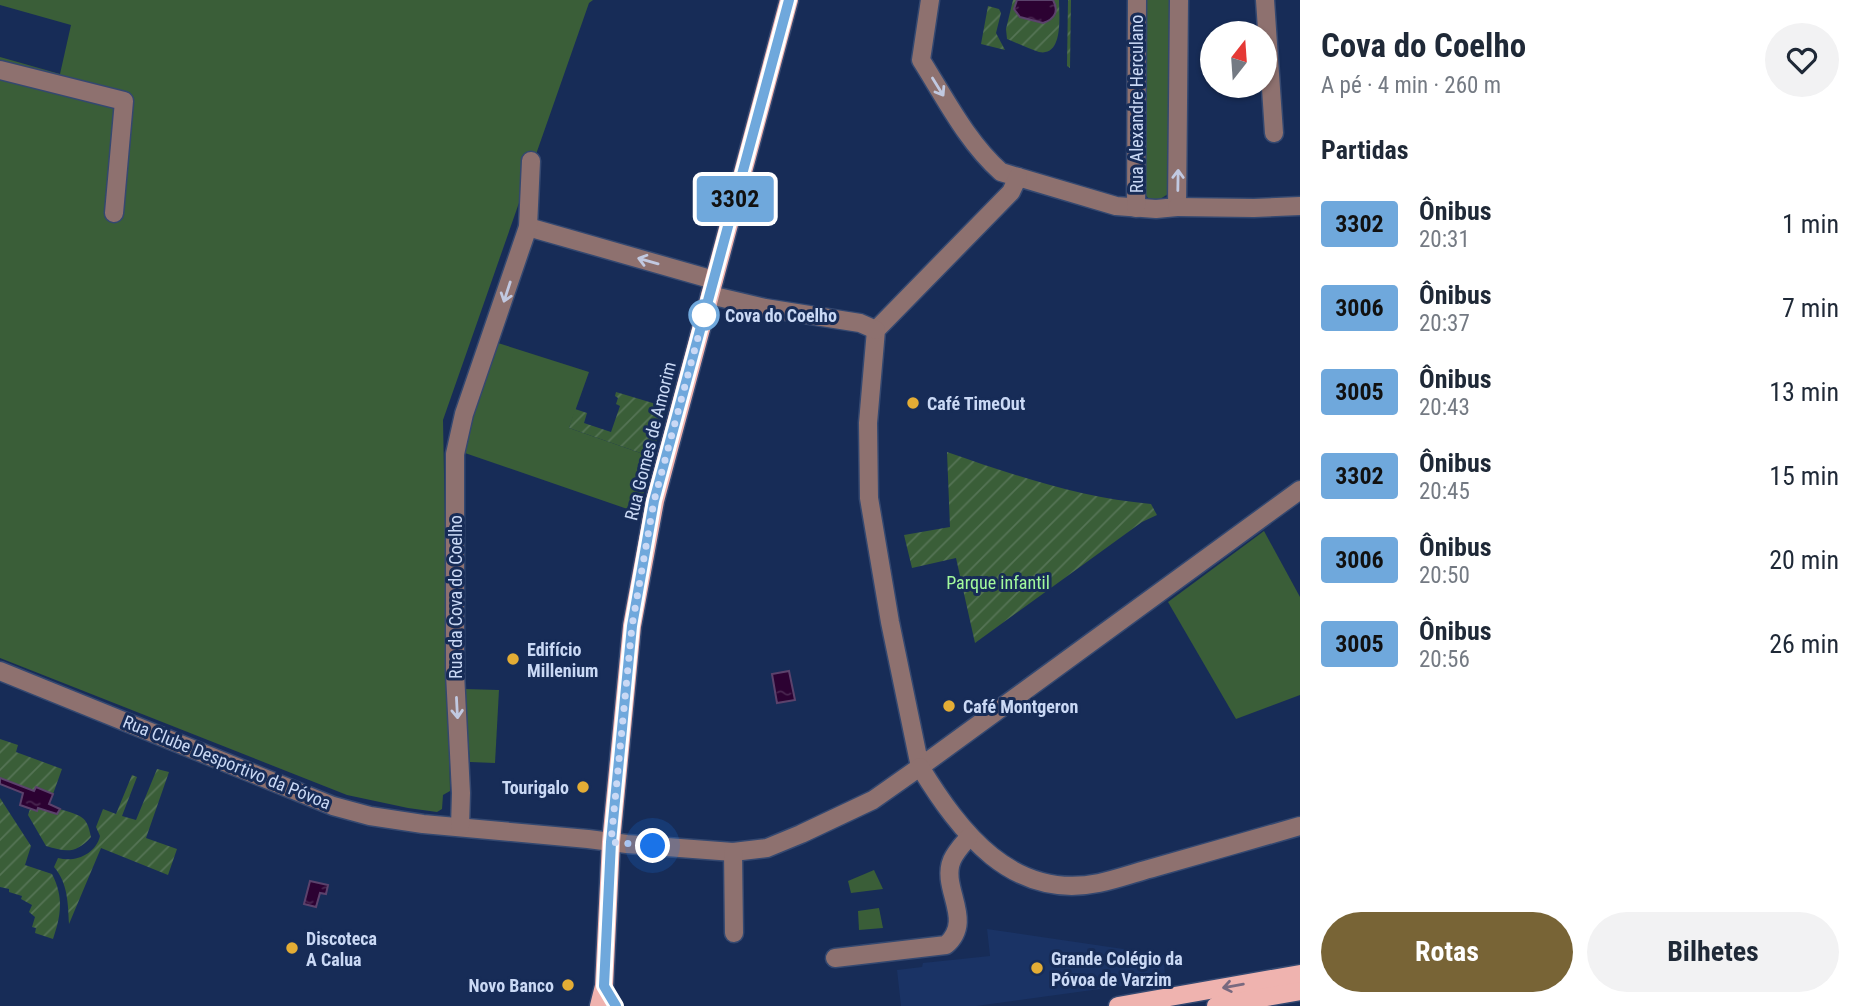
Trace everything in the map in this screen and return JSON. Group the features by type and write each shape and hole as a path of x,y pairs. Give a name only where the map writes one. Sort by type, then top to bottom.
{"main road":[{"name":"Rua Gomes de Amorim","path":"599,1006 604,986 611,842 632,626 654,501 789,0"},
{"path":"1118,1006 1300,974"},
{"path":"604,986 617,1006"},
{"path":"1216,1006 1300,991"}],"street":[{"name":"Rua Alexandre Herculano","path":"930,0 921,60 987,160 1001,172 1116,206 1300,206"},
{"name":"Rua Alexandre Herculano","path":"1136,208 1137,0"},
{"path":"1177,207 1179,0"},
{"path":"1265,0 1274,133"},
{"path":"0,71 124,101 114,213"},
{"name":"Rua da Cova do Coelho","path":"460,827 461,793 455,673 454,454 464,414 528,227 531,160"},
{"path":"1018,177 1011,192 876,330 868,423 869,498 886,599 920,767 937,795 969,837 987,854 1017,874 1060,886 1097,884 1300,826"},
{"path":"528,227 712,287 765,308 860,323 876,330"},
{"path":"460,827 733,852 767,848 873,800 1300,490"},
{"name":"Rua Clube Desportivo da Póvoa","path":"0,671 333,806 370,816 460,827"},
{"path":"835,958 946,944 956,936 958,927 950,873 951,861 969,837"},
{"path":"733,852 734,933"}],"shaded area":[{"name":"Grande Colégio da Póvoa de Varzim","path":"987,929 1164,955 1165,980 976,1006 901,1006 897,970 922,967 923,963 990,956"}],"green space":[{"path":"0,0 593,0 589,3 443,420 450,791 443,795 442,809 437,812 347,795 0,658 0,57 60,74 71,25 0,5"},
{"path":"1013,0 1059,0 1058,33 1053,48 1047,52 1039,52 1007,39 1006,29"},
{"path":"1068,0 1071,0 1070,68 1067,66"},
{"path":"1145,0 1172,0 1168,194 1157,201 1145,194"},
{"path":"988,6 999,9 1001,13 996,33 1005,50 981,44"},
{"path":"498,343 589,372 569,428 652,457 639,513 462,452 476,398"},
{"path":"616,392 666,407 652,457 569,428 575,409 587,413 584,423 611,432 620,406 616,404"},
{"name":"Parque infantil","path":"947,452 1073,491 1151,504 1157,515 1142,522 975,643 956,558 912,568 904,535 950,527"},
{"path":"1264,531 1300,597 1300,695 1236,719 1168,602"},
{"path":"464,689 499,690 495,763 470,762"},
{"path":"0,739 18,745 16,752 62,769 53,794 36,787 34,791 0,778"},
{"path":"157,769 169,772 146,838 177,849 168,875 101,848 69,924 65,887 54,867 58,858 78,858 94,848 100,836 96,827 103,809 116,814 132,775 137,777 122,816 136,820"},
{"path":"0,798 31,846 25,865 52,874 56,882 60,906 53,939 35,933 36,928 32,927 35,917 29,912 32,905 21,899 22,896 0,887"},
{"path":"38,808 57,814 60,809 78,815 85,820 91,837 70,850 46,846 28,815 30,809 36,811"},
{"path":"874,870 883,889 851,893 848,881"},
{"path":"879,908 883,928 859,930 858,911"}],"water":[{"path":"1017,0 1053,0 1055,14 1043,23 1020,17 1014,9"},
{"path":"789,671 795,700 777,703 772,674"},
{"path":"0,778 34,791 36,787 53,794 49,804 60,809 57,814 20,805 23,793 0,784"},
{"path":"310,881 328,885 326,894 320,893 316,907 304,904"}],"bus line":[{"name":"3302","path":"616,1006 604,986 611,842 632,626 654,501 789,0"}],"place":[{"name":"Cova do Coelho","path":"704,315"},
{"name":"Café TimeOut","path":"913,403"},
{"name":"Edifício Millenium","path":"513,659"},
{"name":"Café Montgeron","path":"949,706"},
{"name":"Tourigalo","path":"583,787"},
{"name":"Discoteca A Calua","path":"292,948"},
{"name":"Grande Colégio da Póvoa de Varzim","path":"1037,968"},
{"name":"Novo Banco","path":"568,985"}],"route":[{"path":"653,846 611,842 632,626 654,501 704,315"}]}
